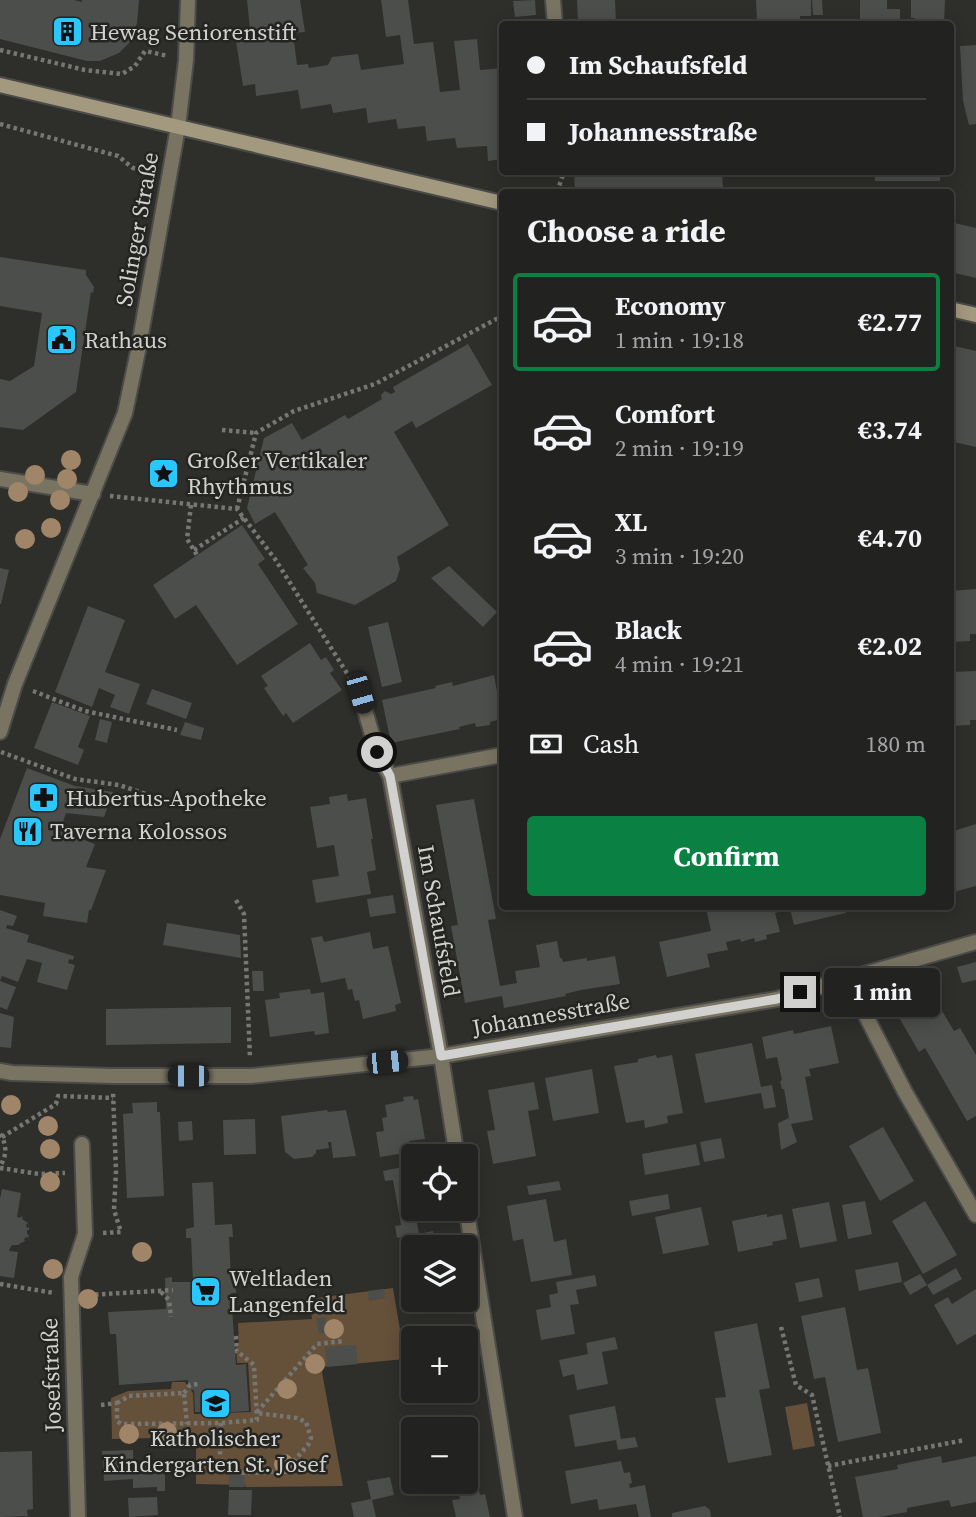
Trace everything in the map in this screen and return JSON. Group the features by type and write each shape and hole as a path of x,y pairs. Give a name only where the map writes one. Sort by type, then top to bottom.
{"main road":[{"path":"0,85 178,127"},
{"name":"Solinger Straße","path":"178,127 499,202"},
{"path":"954,310 976,315"}],"street":[{"path":"178,127 186,60 188,0"},
{"path":"553,0 555,21"},
{"name":"Solinger Straße","path":"0,732 15,684 125,413 178,127"},
{"path":"0,479 93,494"},
{"name":"Im Schaufsfeld","path":"360,693 377,752 390,776 455,1144"},
{"path":"390,776 499,756"},
{"name":"Johannesstraße","path":"0,1071 113,1076 251,1076 441,1056 777,999 976,942"},
{"path":"847,979 905,1092 976,1215"},
{"name":"Josefstraße","path":"78,1517 71,1277 85,1234 82,1143"},
{"path":"468,1221 515,1517"}],"path":[{"path":"0,50 85,70 122,74 135,66 145,51 186,60"},
{"path":"0,124 118,156 133,168 170,175"},
{"path":"222,430 256,433 294,411 375,384 499,318"},
{"path":"237,509 256,433"},
{"path":"93,494 237,509 275,559 360,693"},
{"path":"191,505 187,539 196,553 244,518"},
{"path":"15,684 85,711 177,730"},
{"path":"0,751 75,779 119,785 146,794"},
{"path":"236,900 244,914 251,1076"},
{"path":"85,1234 121,1232 114,1210 116,1171 113,1076"},
{"path":"113,1098 58,1096 56,1104 1,1136 6,1153 0,1167 39,1174 116,1171"},
{"path":"0,1284 71,1296 173,1290"},
{"path":"160,1291 169,1300 171,1317"},
{"path":"781,1326 796,1385 812,1395 840,1517"},
{"path":"117,1403 117,1421 121,1424 257,1420 254,1365 236,1351 236,1336"},
{"path":"257,1413 317,1344 345,1341"},
{"path":"187,1424 184,1393 190,1385 198,1384"},
{"path":"101,1405 117,1403 129,1396 184,1393"},
{"path":"221,1423 221,1460 227,1470 236,1473 286,1470 311,1438 306,1422 297,1418 257,1413"},
{"path":"828,1466 965,1440"}],"shaded area":[{"name":"Katholischer Kindergarten St. Josef","path":"393,1288 401,1335 401,1359 321,1367 343,1486 246,1487 196,1484 196,1437 112,1439 111,1398 128,1391 171,1389 172,1382 185,1382 193,1393 194,1414 251,1412 248,1363 237,1363 238,1323 312,1319 309,1299"},
{"path":"807,1403 815,1446 793,1450 785,1407"}],"building":[{"name":"Hewag Seniorenstift","path":"0,0 139,0 137,23 130,42 119,53 100,61 87,61 0,39"},
{"path":"247,0 300,0 305,32 293,33 297,65 308,64 309,68 328,65 332,57 358,54 361,70 404,64 400,35 386,37 381,0 408,0 414,44 433,42 440,92 460,90 454,41 477,39 480,70 499,68 499,159 488,161 487,146 457,148 455,138 427,141 425,126 398,129 396,119 368,123 366,108 333,113 331,104 301,109 298,90 256,96 255,84 243,86 236,41 251,39"},
{"path":"535,0 536,15 515,17 513,1"},
{"path":"577,0 615,0 616,21 578,21"},
{"path":"756,0 811,0 811,16 800,16 800,21 757,21"},
{"path":"812,0 822,0 823,15 813,15"},
{"path":"860,0 887,0 887,9 900,9 900,21 860,21"},
{"path":"911,0 945,0 944,21 915,21 915,18 911,18"},
{"path":"976,45 976,124 969,125 963,101 960,46"},
{"path":"574,175 722,175 723,187 735,189 575,189"},
{"path":"875,175 941,175 940,181 875,181"},
{"path":"954,223 976,228 976,278 954,273"},
{"name":"Rathaus","path":"0,257 86,270 86,275 94,287 93,293 91,292 76,392 23,430 0,427 0,379 10,381 34,366 42,313 0,306"},
{"path":"468,344 492,385 416,428 412,421 394,432 449,525 397,557 400,569 396,581 355,605 317,593 315,583 303,568 308,565 275,512 255,524 247,508 264,438 292,423 302,440 345,415 348,419 382,399 381,395 385,391 391,394 395,392 393,387"},
{"path":"954,346 976,351 976,447 954,442"},
{"path":"242,525 265,559 258,564 298,624 237,665 196,605 175,619 153,585"},
{"path":"449,566 497,612 483,627 431,578"},
{"path":"0,568 9,570 1,604 0,604"},
{"path":"976,589 976,634 970,634 970,641 954,642 954,591"},
{"path":"88,606 125,620 105,672 140,684 129,714 110,707 115,695 99,688 92,707 55,692"},
{"path":"388,622 402,682 382,687 368,627"},
{"path":"310,643 321,660 326,657 334,670 330,673 342,690 293,723 286,713 283,716 264,688 268,686 261,676"},
{"path":"976,671 976,720 970,720 970,725 954,726 954,672"},
{"path":"494,675 499,720 490,722 490,725 476,727 475,723 459,727 460,729 391,743 382,700 452,682 453,686"},
{"path":"152,689 192,703 186,719 146,704"},
{"path":"52,702 90,716 78,747 84,750 78,765 34,748"},
{"path":"100,719 112,722 107,743 95,740"},
{"path":"185,722 204,728 201,740 180,735"},
{"path":"27,768 75,786 113,792 104,817 66,813 60,831 95,844 86,867 106,870 89,910 87,923 43,916 45,903 0,895 0,839"},
{"path":"347,794 348,801 366,798 376,870 367,872 371,894 316,903 312,880 339,876 334,845 317,848 310,807 330,804 329,797"},
{"path":"474,799 496,919 488,920 500,986 517,983 515,971 540,967 536,945 557,941 563,962 615,956 620,984 504,1008 502,996 465,1003 451,926 458,925 436,805"},
{"path":"976,824 976,886 954,892 954,831"},
{"path":"393,895 396,913 370,917 367,899"},
{"path":"0,910 17,916 13,926 7,925 6,928 29,935 27,942 74,956 68,963 75,965 67,990 37,982 42,963 27,959 18,982 2,976 0,981"},
{"path":"706,910 786,910 775,913 780,932 766,935 767,939 755,942 754,938 741,942 740,939 726,942 728,950 707,954 710,967 667,977 659,942 711,931"},
{"path":"790,910 846,910 846,913 794,925"},
{"path":"167,923 240,935 241,958 163,945"},
{"path":"370,932 373,949 388,946 401,1003 395,1005 396,1011 363,1019 359,1000 355,1001 352,989 348,990 345,978 321,983 311,938 322,936 324,942"},
{"path":"976,962 976,980 962,983 957,967"},
{"path":"252,971 263,971 264,991 253,991"},
{"path":"0,981 16,987 7,1010 0,1007"},
{"path":"905,983 910,993 926,984 954,1031 960,1028 976,1055 976,1116 967,1121 925,1048 919,1052 886,995"},
{"path":"310,989 311,994 324,992 329,1033 315,1035 314,1031 270,1037 265,1000 280,998 279,993"},
{"path":"231,1007 231,1043 106,1045 106,1009"},
{"path":"0,1013 14,1017 11,1048 0,1047"},
{"path":"831,1026 839,1063 809,1069 811,1076 805,1077 813,1120 791,1124 797,1142 781,1150 778,1123 789,1118 777,1057 766,1059 762,1037"},
{"path":"752,1043 761,1087 772,1085 776,1107 764,1109 761,1093 705,1103 695,1054"},
{"path":"656,1055 657,1058 672,1055 683,1113 667,1116 668,1123 645,1128 644,1120 626,1123 614,1066 638,1062 638,1059"},
{"path":"592,1069 599,1113 553,1121 545,1078"},
{"path":"534,1082 539,1109 528,1111 536,1156 493,1164 487,1131 495,1130 488,1090"},
{"path":"413,1096 414,1100 418,1099 425,1139 401,1144 401,1154 380,1157 376,1132 384,1131 382,1118 387,1117 385,1105 404,1101 403,1097"},
{"path":"157,1102 157,1112 160,1112 164,1196 127,1198 123,1114 133,1113 132,1103"},
{"path":"346,1110 356,1156 333,1158 331,1142 328,1142 329,1148 316,1150 312,1157 294,1159 285,1152 281,1116"},
{"path":"255,1119 256,1154 224,1155 223,1120"},
{"path":"192,1121 193,1140 179,1141 178,1122"},
{"path":"883,1127 914,1181 880,1201 849,1146"},
{"path":"721,1138 725,1158 704,1162 700,1142"},
{"path":"696,1144 700,1165 645,1175 642,1154"},
{"path":"401,1167 401,1221 428,1221 417,1223 419,1234 433,1231 434,1235 401,1235 397,1238 395,1226 401,1225 393,1180 385,1181 383,1171"},
{"path":"559,1181 561,1190 529,1195 527,1186"},
{"path":"213,1182 215,1225 232,1224 233,1237 229,1237 231,1280 235,1279 236,1293 231,1293 236,1365 246,1364 249,1411 195,1412 194,1390 188,1390 188,1380 119,1385 116,1334 110,1334 108,1312 166,1309 165,1278 172,1277 172,1282 193,1282 191,1238 186,1238 186,1229 194,1227 192,1183"},
{"path":"2,1189 21,1193 17,1217 21,1216 28,1223 27,1228 29,1227 28,1238 19,1245 12,1245 9,1251 18,1252 14,1278 0,1276"},
{"path":"668,1194 670,1209 632,1216 629,1201"},
{"path":"546,1199 554,1242 566,1239 572,1275 531,1282 523,1239 513,1241 507,1206"},
{"path":"865,1201 872,1234 848,1239 842,1205"},
{"path":"925,1201 957,1255 923,1274 892,1221"},
{"path":"829,1202 837,1241 800,1248 792,1209"},
{"path":"701,1207 709,1245 663,1254 655,1217"},
{"path":"767,1214 767,1217 782,1214 787,1239 772,1242 773,1245 738,1252 732,1221"},
{"path":"898,1262 902,1282 859,1291 855,1270"},
{"path":"956,1268 962,1279 933,1295 927,1285"},
{"path":"920,1274 927,1285 910,1295 903,1283"},
{"path":"595,1275 597,1286 576,1290 579,1304 570,1305 575,1334 541,1340 536,1310 551,1307 549,1295 558,1293 556,1282"},
{"path":"819,1278 823,1297 799,1302 795,1283"},
{"path":"384,1289 385,1298 369,1301 368,1291"},
{"path":"976,1289 976,1334 957,1345 934,1305 948,1297 952,1304"},
{"path":"845,1307 857,1370 868,1368 881,1433 838,1442 825,1377 814,1379 801,1316"},
{"path":"325,1317 328,1333 319,1334 316,1318"},
{"path":"757,1323 770,1388 759,1390 772,1455 728,1463 715,1398 726,1397 714,1332"},
{"path":"615,1337 618,1349 602,1352 608,1384 577,1390 574,1374 563,1377 559,1360 588,1354 586,1343"},
{"path":"356,1345 358,1364 327,1367 325,1347"},
{"path":"615,1406 621,1439 635,1437 638,1447 618,1450 616,1440 575,1447 569,1415"},
{"path":"133,1450 134,1474 145,1474 145,1466 165,1465 165,1491 157,1491 157,1487 133,1488 133,1479 104,1481 102,1451"},
{"path":"32,1451 33,1509 27,1510 28,1516 0,1517 0,1452"},
{"path":"941,1456 942,1463 976,1456 976,1502 951,1507 949,1500 907,1508 907,1512 863,1517 855,1477 898,1469 897,1465"},
{"path":"621,1461 624,1473 630,1472 630,1488 645,1485 651,1517 639,1517 636,1504 599,1510 597,1499 571,1504 565,1471"},
{"path":"244,1474 245,1487 229,1487 229,1475"},
{"path":"390,1477 394,1495 372,1500 376,1517 354,1517 351,1503 371,1499 367,1481"},
{"path":"478,1486 480,1495 485,1494 490,1517 456,1517 452,1500 460,1499 459,1494 478,1494"},
{"path":"229,1490 252,1490 251,1515 228,1515"},
{"path":"157,1497 158,1515 129,1517 128,1498"},
{"path":"705,1506 710,1510 711,1517 672,1517 672,1513"}],"place":[{"name":"Hewag Seniorenstift","path":"67,32"},
{"name":"Rathaus","path":"61,340"},
{"name":"Großer Vertikaler Rhythmus","path":"164,473"},
{"name":"Hubertus-Apotheke","path":"43,798"},
{"name":"Taverna Kolossos","path":"27,831"},
{"name":"Weltladen Langenfeld","path":"206,1291"},
{"name":"Katholischer Kindergarten St. Josef","path":"215,1404"}],"route":[{"path":"377,752 390,776 441,1056 777,999 800,992"}]}
